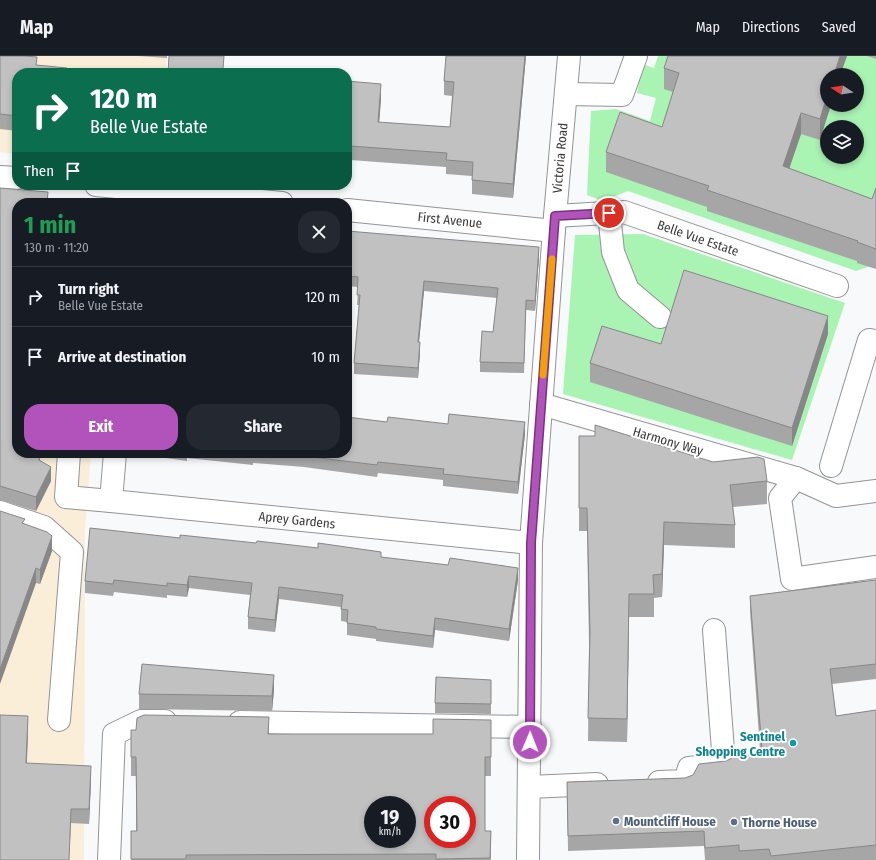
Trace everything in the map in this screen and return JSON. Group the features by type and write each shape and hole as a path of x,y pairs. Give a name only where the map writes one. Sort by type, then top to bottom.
{"street":[{"name":"Victoria Road","path":"528,860 531,543 554,223 569,56"},
{"path":"566,94 622,95 636,56"},
{"path":"0,177 12,178"},
{"path":"115,190 137,196 178,198"},
{"name":"First Avenue","path":"352,210 554,223"},
{"name":"Belle Vue Estate","path":"554,223 609,213 624,212 837,286"},
{"path":"609,213 613,252 628,290 660,317"},
{"path":"831,466 869,340 876,341"},
{"name":"Harmony Way","path":"541,404 796,478 836,496 876,491"},
{"name":"Aprey Gardens","path":"69,458 66,497 531,543"},
{"path":"111,501 115,458"},
{"path":"796,478 780,498 792,579 876,567"},
{"path":"0,512 44,527 72,552 59,720"},
{"path":"638,783 685,781 689,768 724,764 714,630"},
{"path":"109,860 114,734 141,721 181,722"},
{"path":"221,722 530,727"},
{"path":"529,787 615,784"}],"shaded area":[{"path":"0,56 167,56 166,68 12,68 12,153 0,152"},
{"path":"0,431 12,447 12,458 91,458 85,530 84,860 0,860"}],"green space":[{"path":"658,56 876,56 876,264 856,271 628,191 603,201 587,195 591,111 616,109 650,121 656,98 637,93 642,64 654,68"},
{"path":"643,234 845,303 792,460 563,394 575,235"}],"building":[{"path":"0,56 37,57 36,65 67,68 12,68 12,115 0,114"},
{"path":"169,56 224,56 223,68 168,68"},
{"path":"446,56 525,56 513,184 472,180 473,162 446,160 447,153 352,146 352,81 381,84 378,122 450,127 454,82 444,81"},
{"path":"668,56 840,56 836,68 820,68 820,112 822,112 820,119 801,113 783,166 872,199 876,188 876,249 857,242 858,241 707,190 709,186 606,152 620,112 662,127 679,73 664,68"},
{"path":"0,188 48,192 47,198 12,198 12,458 39,458 39,460 51,467 36,497 0,486"},
{"path":"352,231 539,247 535,301 526,300 524,363 480,362 482,331 493,332 498,288 424,281 418,342 420,342 418,368 354,363 360,295 357,295 358,277 352,276"},
{"path":"684,270 828,316 792,428 590,363 602,326 661,344"},
{"path":"449,414 525,422 518,482 443,474 444,469 378,462 377,465 320,458 352,458 352,418 387,422 388,417 448,424"},
{"path":"595,425 713,462 758,457 764,459 767,481 730,485 735,525 664,522 662,574 653,575 654,594 629,594 627,719 588,718 590,633 587,508 579,508 579,436 595,436"},
{"path":"0,511 25,519 22,523 47,532 52,536 40,570 36,568 0,669"},
{"path":"90,528 180,538 180,535 256,543 257,541 318,548 318,543 381,552 381,557 448,565 450,558 518,568 509,629 435,618 433,636 376,629 376,627 347,623 348,610 341,609 343,595 279,587 275,620 248,617 252,583 189,576 187,585 167,583 167,586 114,580 113,584 85,581"},
{"path":"876,580 876,664 830,669 836,716 876,710 876,845 771,856 769,849 739,851 739,845 705,848 704,831 568,836 567,782 685,778 693,775 699,764 726,761 732,758 736,752 762,750 750,596"},
{"path":"142,664 274,675 272,696 139,694"},
{"path":"436,677 491,680 491,704 435,703"},
{"path":"0,715 28,716 26,763 91,766 89,809 71,809 69,860 0,860"},
{"path":"144,715 269,717 268,734 433,734 433,719 491,720 491,757 485,757 485,831 491,831 490,858 436,859 436,854 186,855 186,859 131,859 131,831 137,831 136,757 131,757 131,730 136,730 137,718"}],"slow traffic":[{"path":"543,375 552,259"}],"place":[{"name":"Sentinel Shopping Centre","path":"793,743"},
{"name":"Mountcliff House","path":"616,821"},
{"name":"Thorne House","path":"734,822"}],"route":[{"path":"530,742 531,543 555,216 609,213"}]}
